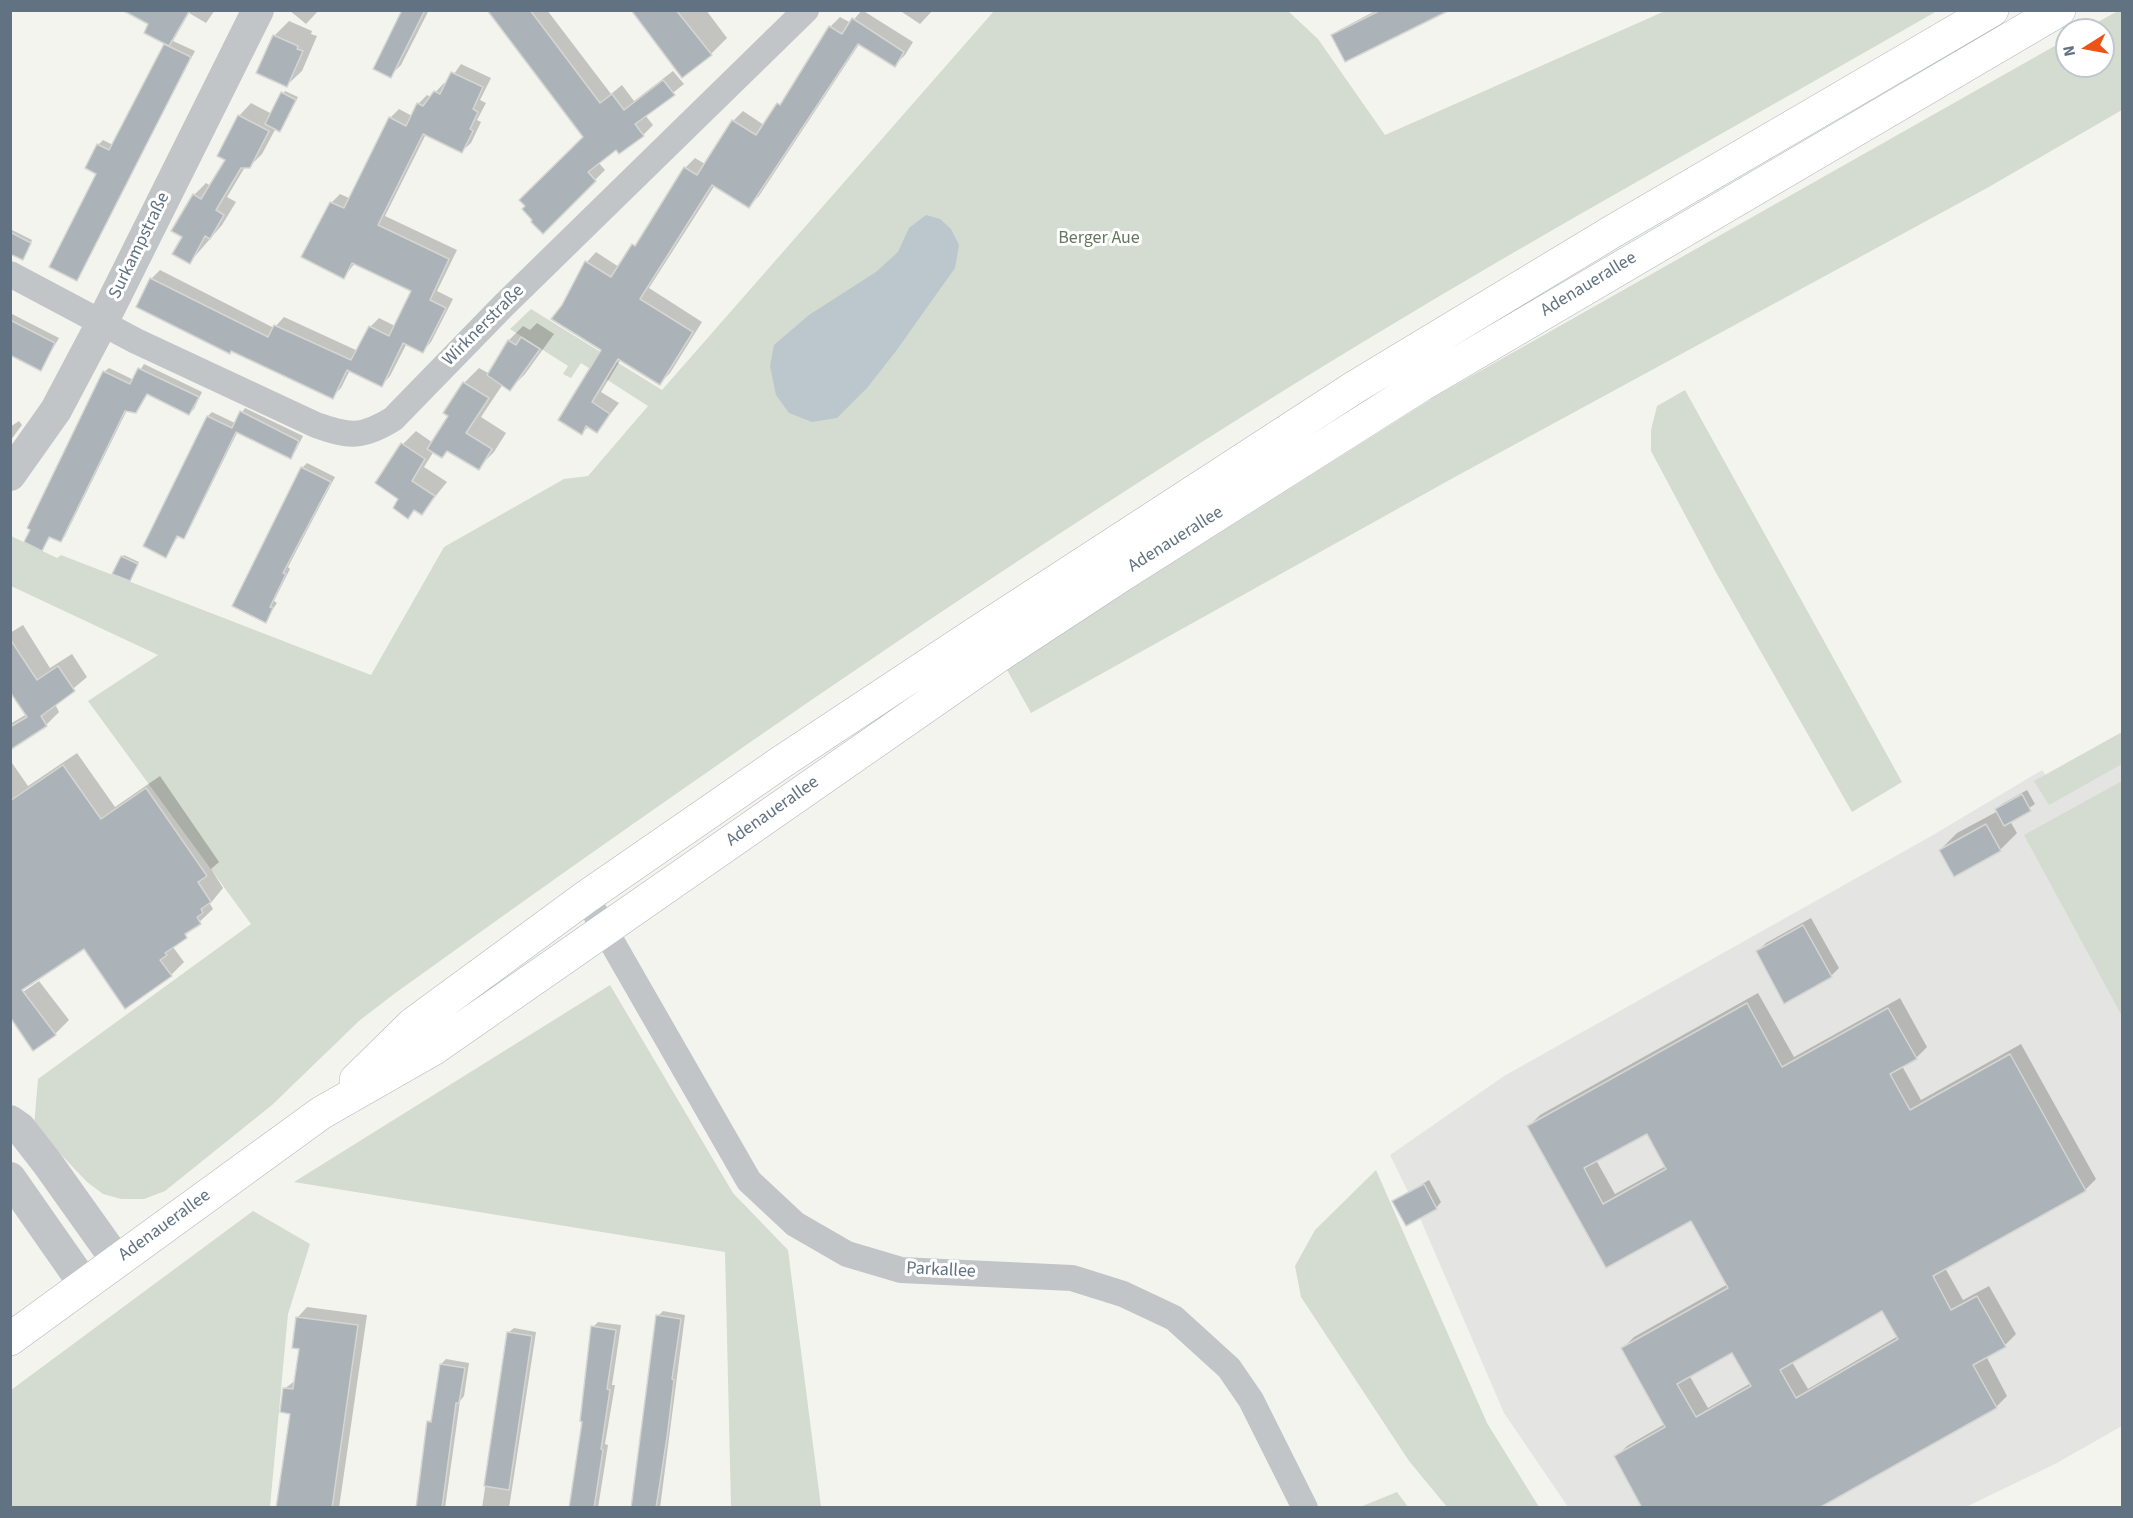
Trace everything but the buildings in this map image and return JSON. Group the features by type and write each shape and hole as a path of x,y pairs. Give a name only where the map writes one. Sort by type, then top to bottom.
{"main road":[{"name":"Adenauerallee","path":"321,1113 413,1024 586,897 780,762 1354,387 1625,224 1992,10"},
{"name":"Adenauerallee","path":"10,1339 321,1113 434,1049 998,656 1411,391 1754,187 2059,10"}],"street":[{"name":"Surkampstraße","path":"10,475 56,410 102,323 258,10"},
{"name":"Wirknerstraße","path":"10,274 102,323 316,425 345,436 372,432 393,419 512,297 806,10"},
{"name":"Parkallee","path":"586,897 749,1181 795,1224 847,1254 901,1270 1072,1278 1123,1293 1174,1318 1229,1368 1251,1400 1305,1508"},
{"path":"10,1121 20,1128 48,1164 117,1261"},
{"path":"10,1178 84,1284"}],"shaded area":[{"path":"926,215 940,219 951,229 959,245 955,268 867,388 837,418 812,422 789,413 776,395 770,366 774,345 809,315 876,272 898,252 909,228"},
{"path":"2122,758 2122,1426 2057,1463 1966,1507 1568,1507 1504,1413 1413,1202 1390,1155 1504,1076 1933,835 2042,770 2059,792"}],"green space":[{"name":"Berger Aue","path":"994,11 1288,11 1318,39 1385,135 1665,11 1937,11 1434,299 1239,419 993,577 752,741 394,994 359,1021 272,1105 165,1191 144,1199 121,1199 103,1194 87,1182 34,1126 38,1079 251,924 88,701 158,655 11,586 11,536 57,558 61,555 371,675 444,547 564,479 588,476 648,406 581,363 571,378 563,374 568,366 510,329 531,309 662,390"},
{"path":"2122,11 2122,110 1987,188 1453,478 1031,713 1006,668 1436,396 2055,46 2055,78 2115,78 2115,18 2105,18"},
{"path":"1685,390 1902,782 1852,812 1715,571 1651,451 1651,430 1657,406"},
{"path":"2122,732 2122,764 2049,805 2034,781"},
{"path":"2122,781 2122,1016 2024,835"},
{"path":"610,985 733,1193 788,1250 821,1507 731,1507 725,1252 294,1182"},
{"path":"1376,1170 1487,1423 1539,1507 1447,1507 1409,1461 1301,1297 1295,1266 1315,1230"},
{"path":"253,1211 310,1244 288,1314 270,1507 11,1507 11,1390"},
{"path":"1397,1492 1408,1507 1360,1507"}]}
